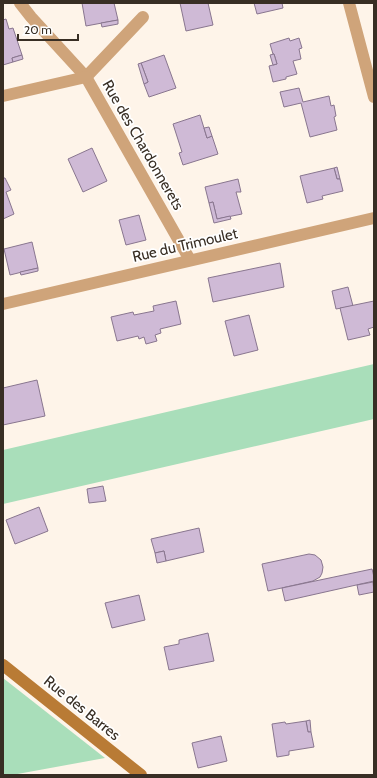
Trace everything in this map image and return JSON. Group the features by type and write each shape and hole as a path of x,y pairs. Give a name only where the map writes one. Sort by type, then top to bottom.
{"street":[{"path":"3,96 86,77 20,3"},
{"path":"349,3 374,97"},
{"name":"Rue des Chardonnerets","path":"143,16 86,77 190,260"},
{"name":"Rue du Trimoulet","path":"3,304 374,218"},
{"name":"Rue des Barres","path":"3,665 141,775"}],"green space":[{"path":"374,364 374,419 3,504 3,450"},
{"path":"3,678 105,758 12,775 3,775"}],"building":[{"path":"82,3 114,3 118,20 86,26"},
{"path":"180,3 208,3 213,25 186,31"},
{"path":"254,3 282,3 283,8 257,14"},
{"path":"6,19 9,29 13,28 22,55 12,58 13,62 3,65 3,20"},
{"path":"118,20 118,24 102,27 101,23"},
{"path":"289,38 290,41 299,38 302,48 299,49 301,59 293,61 297,74 286,77 286,79 273,82 269,66 277,64 270,44"},
{"path":"274,54 277,64 273,65 270,55"},
{"path":"22,55 23,59 13,62 12,58"},
{"path":"164,55 176,88 149,97 144,84 148,82 141,63"},
{"path":"141,63 148,82 144,84 138,64"},
{"path":"299,88 303,102 329,96 331,106 334,105 336,116 334,117 337,130 310,137 301,103 284,107 280,92"},
{"path":"200,115 207,138 212,136 218,154 183,165 179,153 182,152 173,124"},
{"path":"209,127 212,136 207,138 204,128"},
{"path":"92,148 107,181 83,192 68,159"},
{"path":"337,167 340,179 337,179 334,168"},
{"path":"334,168 337,179 340,179 343,191 322,196 323,199 307,203 300,176"},
{"path":"3,178 5,178 11,190 6,192 14,214 3,219"},
{"path":"238,179 241,192 236,192 242,214 217,219 213,202 209,203 205,187"},
{"path":"213,202 217,219 230,216 231,219 214,223 209,203"},
{"path":"139,215 146,240 126,245 119,220"},
{"path":"32,242 38,268 10,275 4,249"},
{"path":"280,263 284,287 213,302 208,278"},
{"path":"38,268 38,271 21,275 20,272"},
{"path":"348,287 353,306 336,309 332,291"},
{"path":"176,301 181,324 160,329 161,333 155,335 157,341 146,344 144,337 139,339 138,336 117,341 111,317 133,312 134,315 154,311 153,306"},
{"path":"374,301 374,327 368,329 370,335 348,340 340,308"},
{"path":"249,315 258,350 234,356 225,321"},
{"path":"37,380 45,416 3,425 3,388"},
{"path":"103,486 106,501 89,503 87,489"},
{"path":"39,507 48,531 15,544 6,520"},
{"path":"199,528 204,552 166,561 164,551 155,553 151,539"},
{"path":"164,551 166,561 157,563 155,553"},
{"path":"309,554 315,555 321,560 323,567 320,577 313,581 268,591 262,564"},
{"path":"372,569 374,581 285,601 282,588"},
{"path":"373,582 374,592 359,595 357,585"},
{"path":"139,595 145,620 112,628 105,603"},
{"path":"208,633 214,661 169,670 164,647 179,644 179,640"},
{"path":"310,720 311,732 308,732 306,721"},
{"path":"306,721 308,732 311,732 314,747 289,751 289,755 277,757 272,724 285,722 286,724"},
{"path":"221,736 227,761 198,768 192,743"}]}
